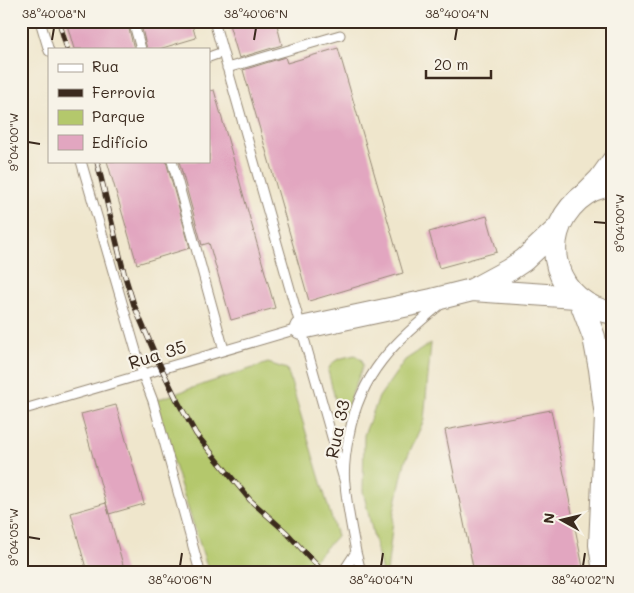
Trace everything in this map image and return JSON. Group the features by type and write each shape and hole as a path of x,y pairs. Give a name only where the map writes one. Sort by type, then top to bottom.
{"street":[{"path":"613,161 600,179 568,209 558,228 554,247 556,266 564,283 578,298 599,310 613,313"},
{"path":"585,194 606,186 613,186"},
{"path":"301,328 461,293 510,270 524,260 558,228"},
{"path":"461,293 578,298"},
{"path":"578,298 594,337 606,417 600,544 604,572"},
{"path":"606,417 613,392"}],"lane":[{"path":"40,21 48,48"},
{"path":"134,21 141,48"},
{"path":"214,21 345,483"},
{"path":"227,68 340,35"},
{"path":"210,57 223,52"},
{"path":"81,162 143,375 154,401 200,572"},
{"path":"172,162 224,350"},
{"name":"Rua 33","path":"361,572 345,483 346,449 351,422 361,394 374,369 390,349 408,331 461,293"},
{"name":"Rua 35","path":"21,410 301,328"},
{"path":"344,572 356,552"}],"green space":[{"path":"431,343 424,420 405,462 394,512 387,572 382,572 363,491 364,435 379,397 405,360"},
{"path":"355,355 362,360 363,366 345,412 341,413 338,411 328,371 335,361"},
{"path":"268,363 287,369 337,536 303,572 209,572 153,401"}],"building":[{"path":"66,21 127,21 134,48 74,48"},
{"path":"140,21 191,21 196,38 162,48 147,48"},
{"path":"228,21 276,21 282,45 239,58"},
{"path":"338,48 403,273 309,301 243,70 285,57 287,63"},
{"path":"214,90 275,308 231,320 209,243 202,245 179,162 210,162 210,91"},
{"path":"107,162 166,162 190,248 137,264"},
{"path":"487,216 497,252 439,268 429,232"},
{"path":"116,405 144,504 109,514 81,414"},
{"path":"551,410 584,572 474,572 445,430"},
{"path":"106,503 125,572 87,572 71,513"}],"railway":[{"path":"59,21 67,48"},
{"path":"97,162 124,273 134,305 178,402 196,434 250,500 287,533 323,572"}]}
